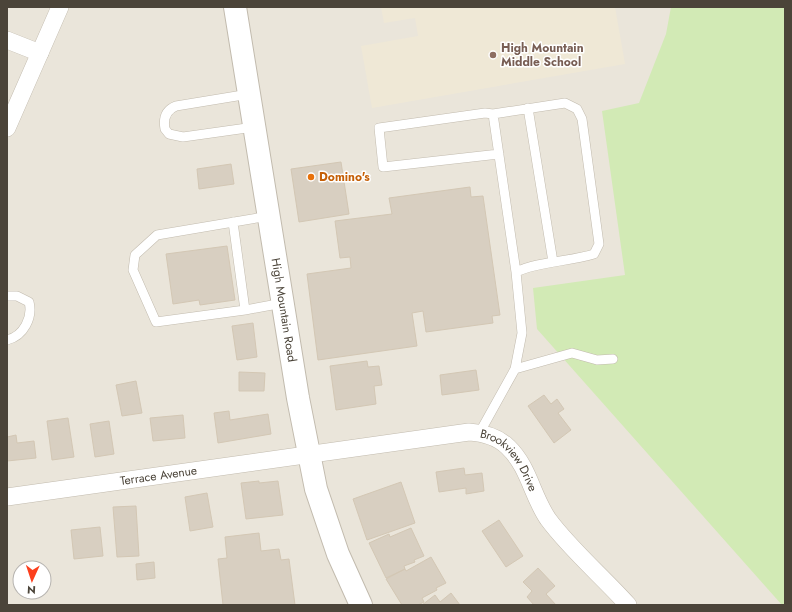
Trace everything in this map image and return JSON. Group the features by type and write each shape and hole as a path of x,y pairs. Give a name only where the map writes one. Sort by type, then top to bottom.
{"street":[{"path":"7,128 60,7"},
{"name":"High Mountain Road","path":"235,7 283,303 316,489 338,554 361,605"},
{"path":"7,40 40,53"},
{"name":"Brookview Drive","path":"309,454 470,432 480,432 501,442 519,458 548,519 628,605"},
{"name":"Terrace Avenue","path":"7,497 309,454"}],"lane":[{"path":"249,94 176,106 170,109 166,115 165,129 169,134 183,137 254,127"},
{"path":"499,154 383,167 379,128 485,113 493,114 565,103 577,109 582,119 599,244 594,254 580,258 528,267 516,272"},
{"path":"528,108 553,262"},
{"path":"480,432 515,369 522,333 516,272 493,114"},
{"path":"269,216 157,235 135,255 133,270 156,322 245,310 283,303"},
{"path":"234,222 245,310"},
{"path":"7,296 17,296 29,302 31,311 26,327 7,340"},
{"path":"515,369 572,353 597,360 613,359"}],"shaded area":[{"path":"7,7 785,7 785,605 7,605"},
{"name":"High Mountain Middle School","path":"381,7 615,7 625,64 372,108 361,46 418,36 415,18 384,23"}],"green space":[{"path":"671,7 785,7 785,605 782,605 537,329 533,288 625,275 602,111 639,103 666,34"}],"building":[{"path":"341,162 349,214 299,222 291,169"},
{"path":"231,164 234,184 199,189 197,169"},
{"path":"470,187 471,197 483,196 500,315 492,316 493,323 426,332 423,311 412,313 417,346 318,360 307,274 351,268 350,257 340,258 335,221 392,214 389,198"},
{"path":"227,246 235,300 200,305 199,300 173,304 166,254"},
{"path":"253,323 257,357 237,360 232,326"},
{"path":"367,361 368,367 379,366 382,385 374,386 376,404 336,410 330,366"},
{"path":"476,370 479,390 442,395 440,375"},
{"path":"239,372 265,373 264,391 239,391"},
{"path":"136,381 142,413 122,416 116,385"},
{"path":"544,395 551,404 557,399 564,409 558,413 571,430 554,443 528,406"},
{"path":"229,411 230,420 268,414 271,434 218,443 214,413"},
{"path":"183,415 185,438 153,441 150,418"},
{"path":"68,418 74,457 52,460 47,421"},
{"path":"109,421 114,454 95,457 90,424"},
{"path":"16,435 17,443 34,441 36,458 7,461 7,437"},
{"path":"464,468 465,475 482,473 484,491 466,494 466,488 439,492 436,472"},
{"path":"259,481 259,483 278,481 283,515 246,519 241,483"},
{"path":"401,482 415,523 367,540 353,499"},
{"path":"207,493 213,527 190,531 185,497"},
{"path":"136,506 139,556 117,557 113,507"},
{"path":"499,520 523,556 506,567 482,531"},
{"path":"100,527 103,556 74,559 71,530"},
{"path":"411,528 424,556 414,560 415,562 404,566 405,569 386,578 369,543 389,534 390,537"},
{"path":"259,533 261,551 279,549 281,560 289,559 295,605 223,605 218,559 227,558 225,537"},
{"path":"431,557 446,583 422,598 424,602 418,605 402,605 386,579 405,569 406,571"},
{"path":"154,562 155,578 137,580 136,564"},
{"path":"538,568 555,586 546,594 556,605 534,605 527,597 532,591 523,582"},
{"path":"451,593 460,605 422,605 435,595 440,602"}],"place":[{"name":"High Mountain Middle School","path":"493,55"},
{"name":"Domino's","path":"311,177"}]}
